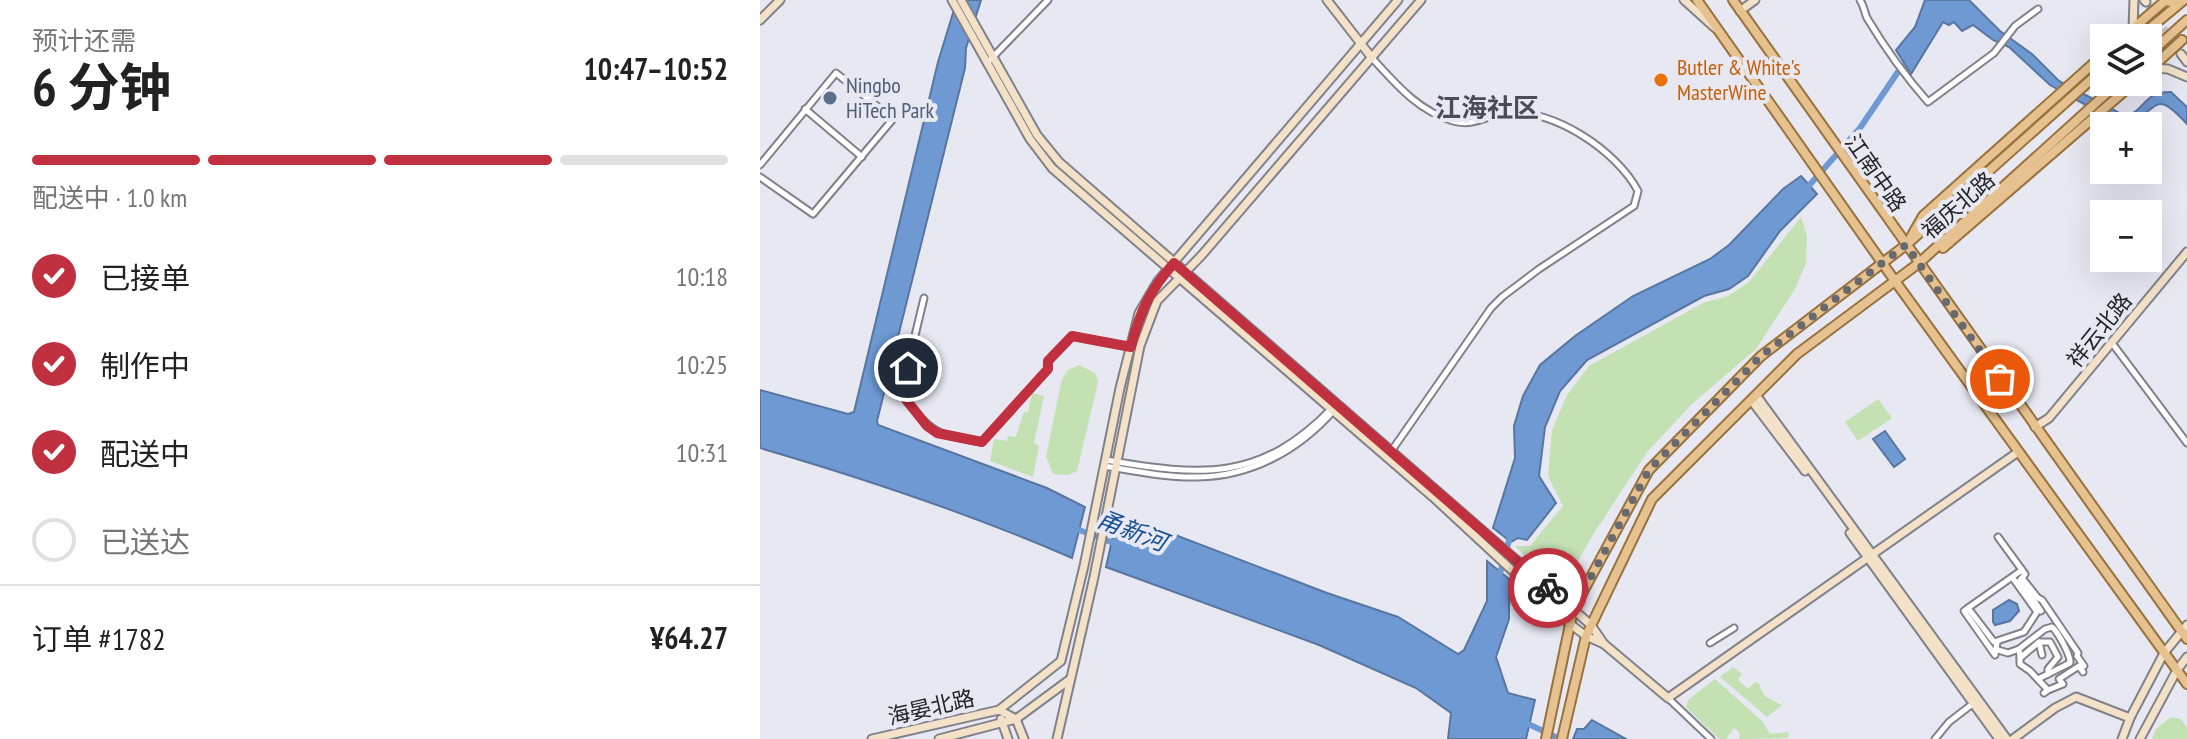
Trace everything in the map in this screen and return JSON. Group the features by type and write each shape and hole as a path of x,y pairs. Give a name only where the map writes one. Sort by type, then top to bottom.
{"main road":[{"path":"760,20 780,0"},
{"path":"952,0 1037,135 1059,162 1171,266 1591,625 1604,644 1668,698 2018,452"},
{"path":"961,0 990,60"},
{"path":"1327,0 1372,58"},
{"path":"999,710 1061,661 1139,313 1158,281 1398,0"},
{"path":"1057,739 1095,571 1140,346 1157,301 1421,0"},
{"path":"1684,0 1719,32"},
{"path":"1697,0 1881,263 2187,684"},
{"name":"江南中路","path":"1733,0 2035,427 2185,632"},
{"path":"1740,11 1742,0"},
{"path":"1740,11 1755,0"},
{"path":"2133,24 2134,0"},
{"path":"2138,24 2165,1 2181,1"},
{"path":"2154,24 2181,1"},
{"path":"2162,42 2187,20"},
{"path":"2162,59 2185,37"},
{"path":"2181,54 2187,62"},
{"path":"1906,245 1923,216 2090,67"},
{"path":"2162,69 2187,77"},
{"path":"1546,739 1573,610 1649,470 1761,356 1906,245 2090,81"},
{"name":"福庆北路","path":"1562,739 1586,636 1652,499 1797,354 1919,263 2104,96"},
{"path":"1919,263 1970,227 2119,96"},
{"name":"祥云北路","path":"2035,427 2049,418 2187,252"},
{"path":"1753,397 1976,702 2007,739"},
{"path":"1389,454 1569,623 1586,636 1604,644"},
{"path":"2122,739 2164,653 2185,632"},
{"path":"2140,739 2187,657"},
{"path":"1016,719 1069,680"},
{"path":"2013,739 2055,708 2076,697 2130,718"},
{"path":"1976,702 1999,739"},
{"path":"999,710 1016,719 1024,739"},
{"path":"999,710 1008,739"},
{"name":"海晏北路","path":"872,739 999,710"},
{"name":"海晏北路","path":"939,739 1016,719"}],"street":[{"path":"990,60 1048,0"},
{"path":"1860,0 1864,13 1888,50 1928,102 1994,53 2015,26 2038,9"},
{"path":"1372,58 1409,97 1456,122 1473,123 1503,113 1515,113 1573,129 1617,164 1638,191 1634,206 1527,277 1491,308 1389,454"},
{"path":"760,165 836,73 893,119 813,214 760,177"},
{"path":"805,109 862,157"},
{"path":"924,298 902,390 919,417 937,433 982,442 1048,369 1048,361 1072,336 1131,347"},
{"path":"2112,343 2187,443"},
{"path":"1105,463 1198,472 1238,466 1277,453 1335,408"},
{"path":"1998,537 2025,574 2020,580 2041,611"},
{"path":"1997,642 1995,655 1964,611 2022,570"},
{"path":"1968,608 1994,642 2024,632 2037,612 2012,577"},
{"path":"2019,649 2020,664 2038,679 2046,692 2063,684 2059,679 2079,666 2082,670 2084,666 2042,600 2022,578"},
{"path":"1998,650 2008,653 2019,649 2048,627 2057,630 2061,643 2069,653 2070,663 2038,679"},
{"path":"1710,643 1734,628"},
{"path":"2039,642 2042,655"},
{"path":"2020,657 2039,642 2050,642 2058,657 2048,669 2048,674"},
{"path":"1668,698 1711,739"},
{"path":"1935,739 1949,722 1976,702"}],"green space":[{"path":"1801,217 1807,236 1806,263 1795,289 1756,349 1692,404 1648,451 1573,569 1559,579 1544,575 1515,546 1530,546 1563,506 1548,476 1552,430 1567,395 1589,366 1703,303 1728,296 1749,282"},
{"path":"1079,365 1095,373 1098,381 1077,471 1068,475 1053,474 1046,456 1062,379 1068,370"},
{"path":"1032,393 1044,396 1034,443 1039,446 1033,477 990,461 994,439 1007,441 1008,436 1016,437 1024,412 1028,413"},
{"path":"1878,399 1892,418 1858,441 1845,422"},
{"path":"1733,667 1742,674 1738,680 1748,689 1755,682 1760,684 1766,697 1782,705 1767,717 1720,677"},
{"path":"1715,679 1762,721 1770,734 1789,732 1788,738 1739,739 1740,733 1734,728 1726,739 1719,739 1686,707 1688,700"},
{"path":"2171,717 2181,719 2187,728 2187,739 2152,739 2156,729"}],"water":[{"path":"957,0 981,0 966,48 965,68 877,421 878,425 1047,488 1085,507 1072,558 918,498 760,448 760,390 848,414 854,412 938,62"},
{"path":"1925,0 1969,0 2059,81 2117,112 2098,112 2050,85 2009,47 1973,25 1962,31 1954,22 1949,25 1943,22 1911,74 1896,50 1915,27"},
{"path":"2171,92 2187,107 2187,124 2162,104 2147,112 2134,112 2149,98"},
{"path":"1801,176 1817,194 1780,231 1748,276 1729,289 1704,296 1587,360 1560,391 1545,427 1539,476 1556,503 1527,540 1518,538 1511,542 1493,528 1515,458 1514,426 1523,396 1540,365 1575,336 1633,296 1710,259 1729,245 1783,189"},
{"path":"1885,431 1905,459 1894,467 1873,439"},
{"path":"1118,513 1398,617 1458,654 1464,650 1487,601 1487,561 1509,579 1509,619 1496,657 1508,693 1535,700 1526,739 1448,739 1451,713 1416,688 1319,645 1106,567"},
{"path":"2009,600 2017,604 2019,611 2010,621 1995,625 1993,610"},
{"path":"1592,720 1626,739 1573,739 1577,729 1584,729"}],"waterway":[{"path":"1806,189 1860,128 1902,66"},
{"name":"甬新河","path":"1074,528 1116,544"},
{"path":"1499,577 1511,533"},
{"name":"甬新河","path":"1522,721 1560,739"}],"tunnel":[{"path":"2146,2 2178,50"}],"way so far":[{"path":"1548,588 1573,610 1649,470 1761,356 1906,245 2000,379"}],"place":[{"name":"Butler & White's MasterWine","path":"1661,80"},
{"name":"Ningbo HiTech Park","path":"830,98"}],"district":[{"name":"江海社区","path":"1487,108"}],"route":[{"path":"908,368 902,390 904,397 927,426 937,433 982,442 1048,369 1048,361 1072,336 1131,347 1139,313 1158,281 1174,263 1548,588"}]}
